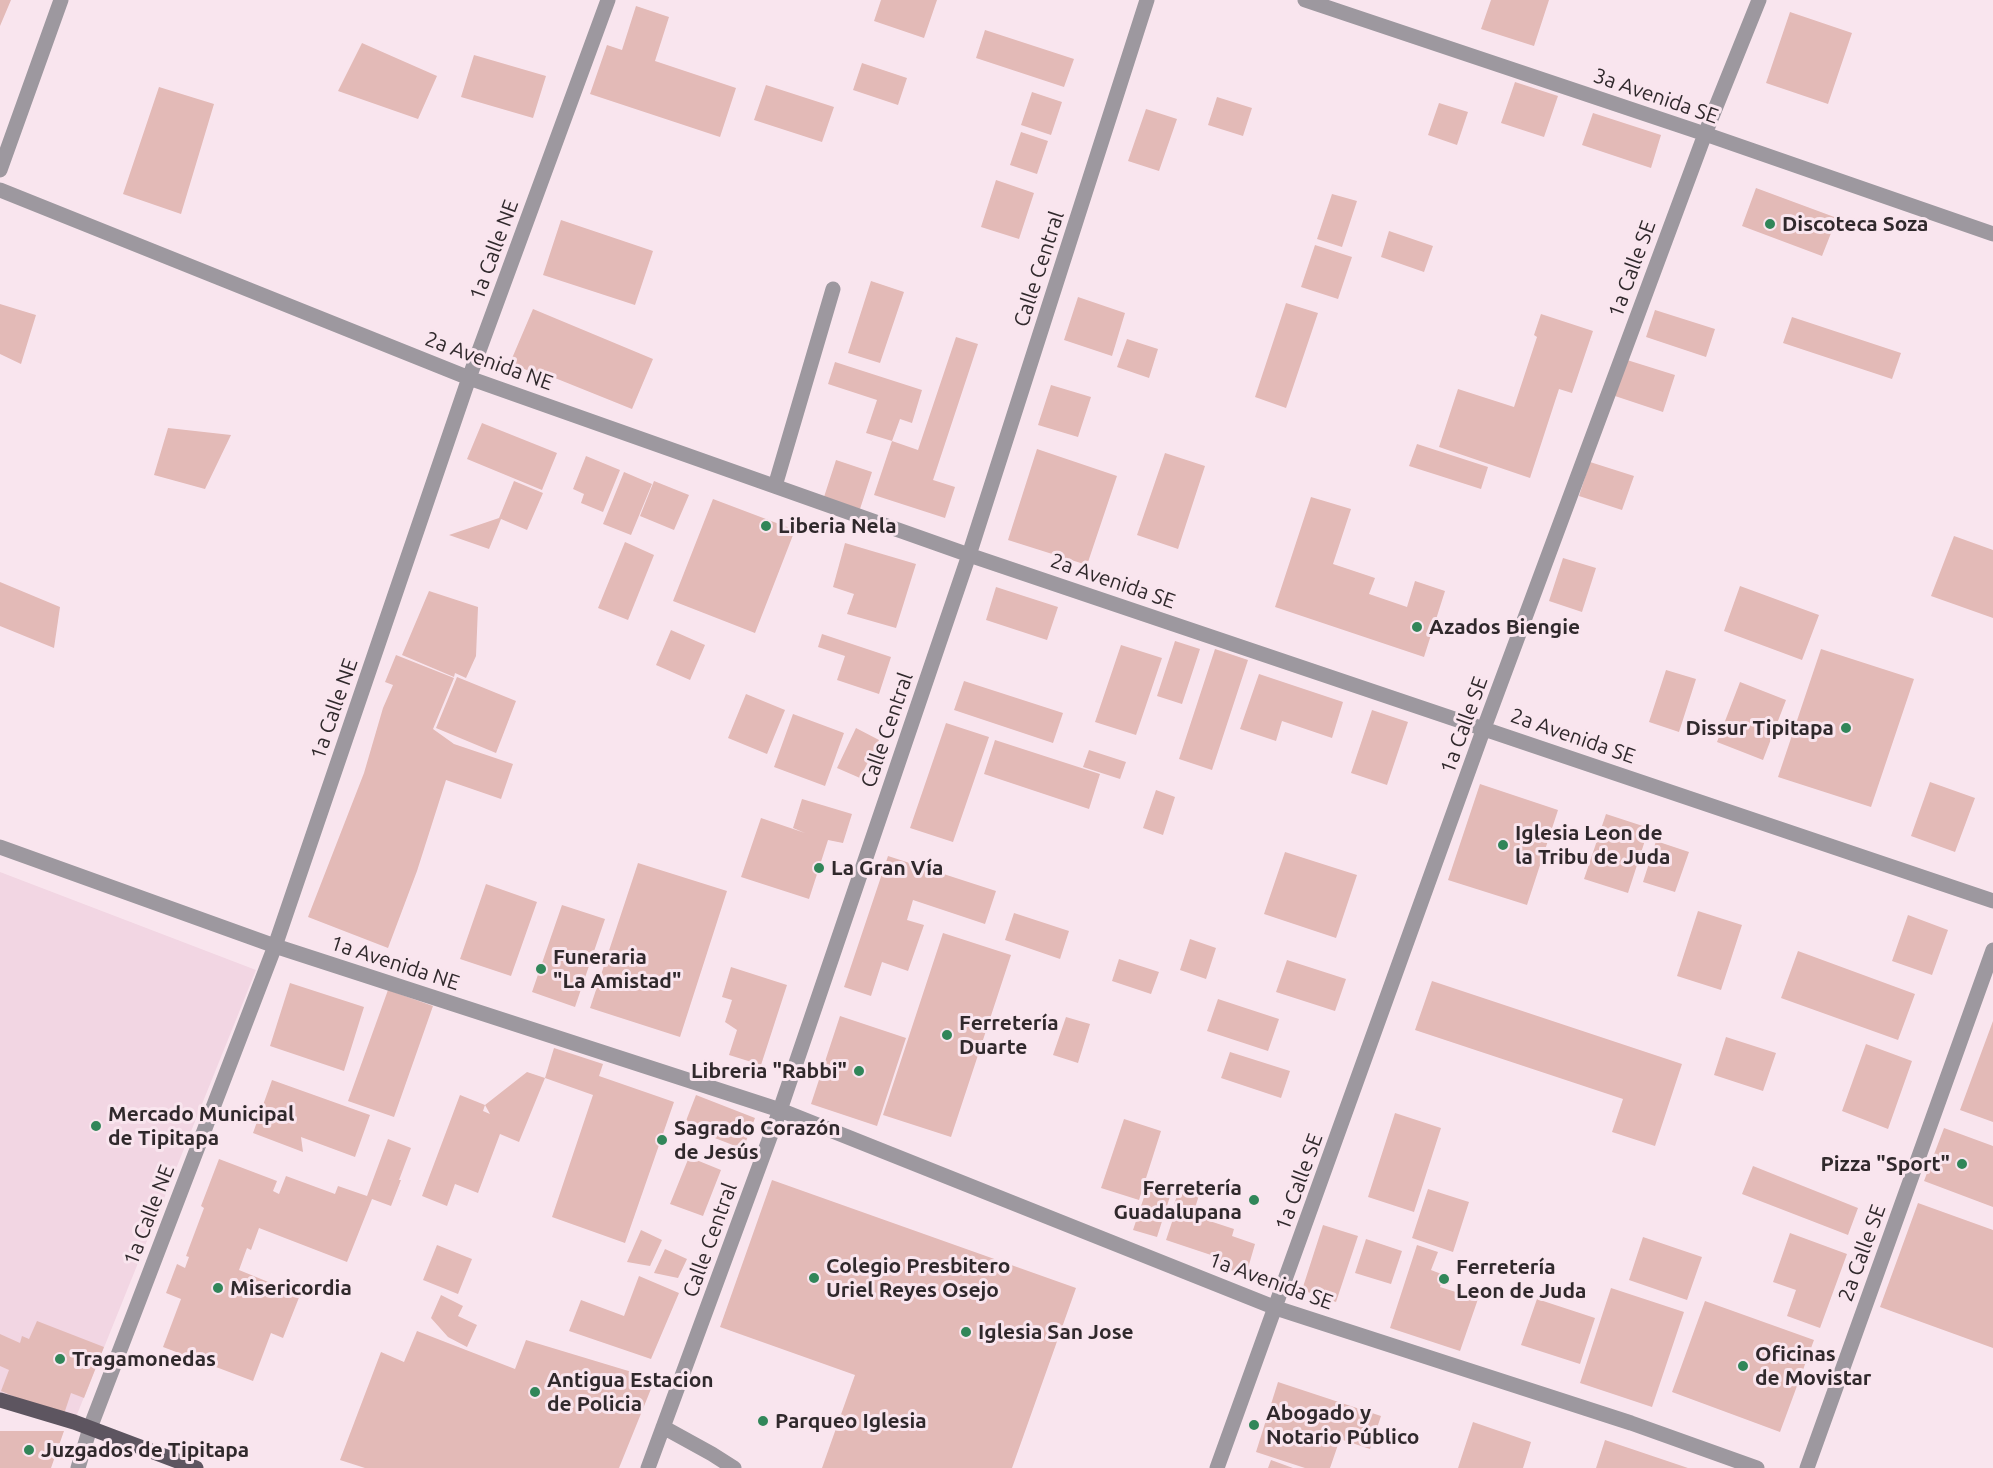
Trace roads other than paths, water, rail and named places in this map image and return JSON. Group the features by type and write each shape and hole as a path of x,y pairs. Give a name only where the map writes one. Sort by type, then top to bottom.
{"main road":[{"path":"0,1400 90,1428 196,1468"}],"street":[{"path":"0,170 61,0"},
{"name":"1a Calle NE","path":"78,1468 90,1428 275,946 469,378 608,0"},
{"name":"Calle Central","path":"648,1468 780,1110 969,555 1148,0"},
{"name":"3a Avenida SE","path":"1305,0 1705,134 1993,234"},
{"name":"1a Calle SE","path":"1217,1468 1484,728 1705,134 1759,0"},
{"name":"2a Avenida NE","path":"0,190 469,378 969,555"},
{"path":"774,486 833,289"},
{"name":"2a Avenida SE","path":"969,555 1993,901"},
{"name":"1a Avenida NE","path":"0,847 275,946 780,1110"},
{"name":"2a Calle SE","path":"1807,1468 1993,950"},
{"name":"1a Avenida SE","path":"780,1110 1276,1308 1631,1423 1757,1468"},
{"path":"663,1427 734,1468"}],"place":[{"name":"Discoteca Soza","path":"1770,224"},
{"name":"Liberia Nela","path":"766,526"},
{"name":"Azados Biengie","path":"1417,627"},
{"name":"Dissur Tipitapa","path":"1846,728"},
{"name":"Iglesia Leon de la Tribu de Juda","path":"1503,845"},
{"name":"La Gran Vía","path":"819,868"},
{"name":"Funeraria \"La Amistad\"","path":"541,969"},
{"name":"Ferretería Duarte","path":"947,1035"},
{"name":"Libreria \"Rabbi\"","path":"859,1071"},
{"name":"Mercado Municipal de Tipitapa","path":"96,1126"},
{"name":"Sagrado Corazón de Jesús","path":"662,1140"},
{"name":"Pizza \"Sport\"","path":"1962,1164"},
{"name":"Ferretería Guadalupana","path":"1254,1200"},
{"name":"Colegio Presbitero Uriel Reyes Osejo","path":"814,1278"},
{"name":"Ferretería Leon de Juda","path":"1444,1279"},
{"name":"Misericordia","path":"218,1288"},
{"name":"Iglesia San Jose","path":"966,1332"},
{"name":"Tragamonedas","path":"60,1359"},
{"name":"Oficinas de Movistar","path":"1743,1366"},
{"name":"Antigua Estacion de Policia","path":"535,1392"},
{"name":"Parqueo Iglesia","path":"763,1421"},
{"name":"Abogado y Notario Público","path":"1254,1425"},
{"name":"Juzgados de Tipitapa","path":"29,1450"}]}
